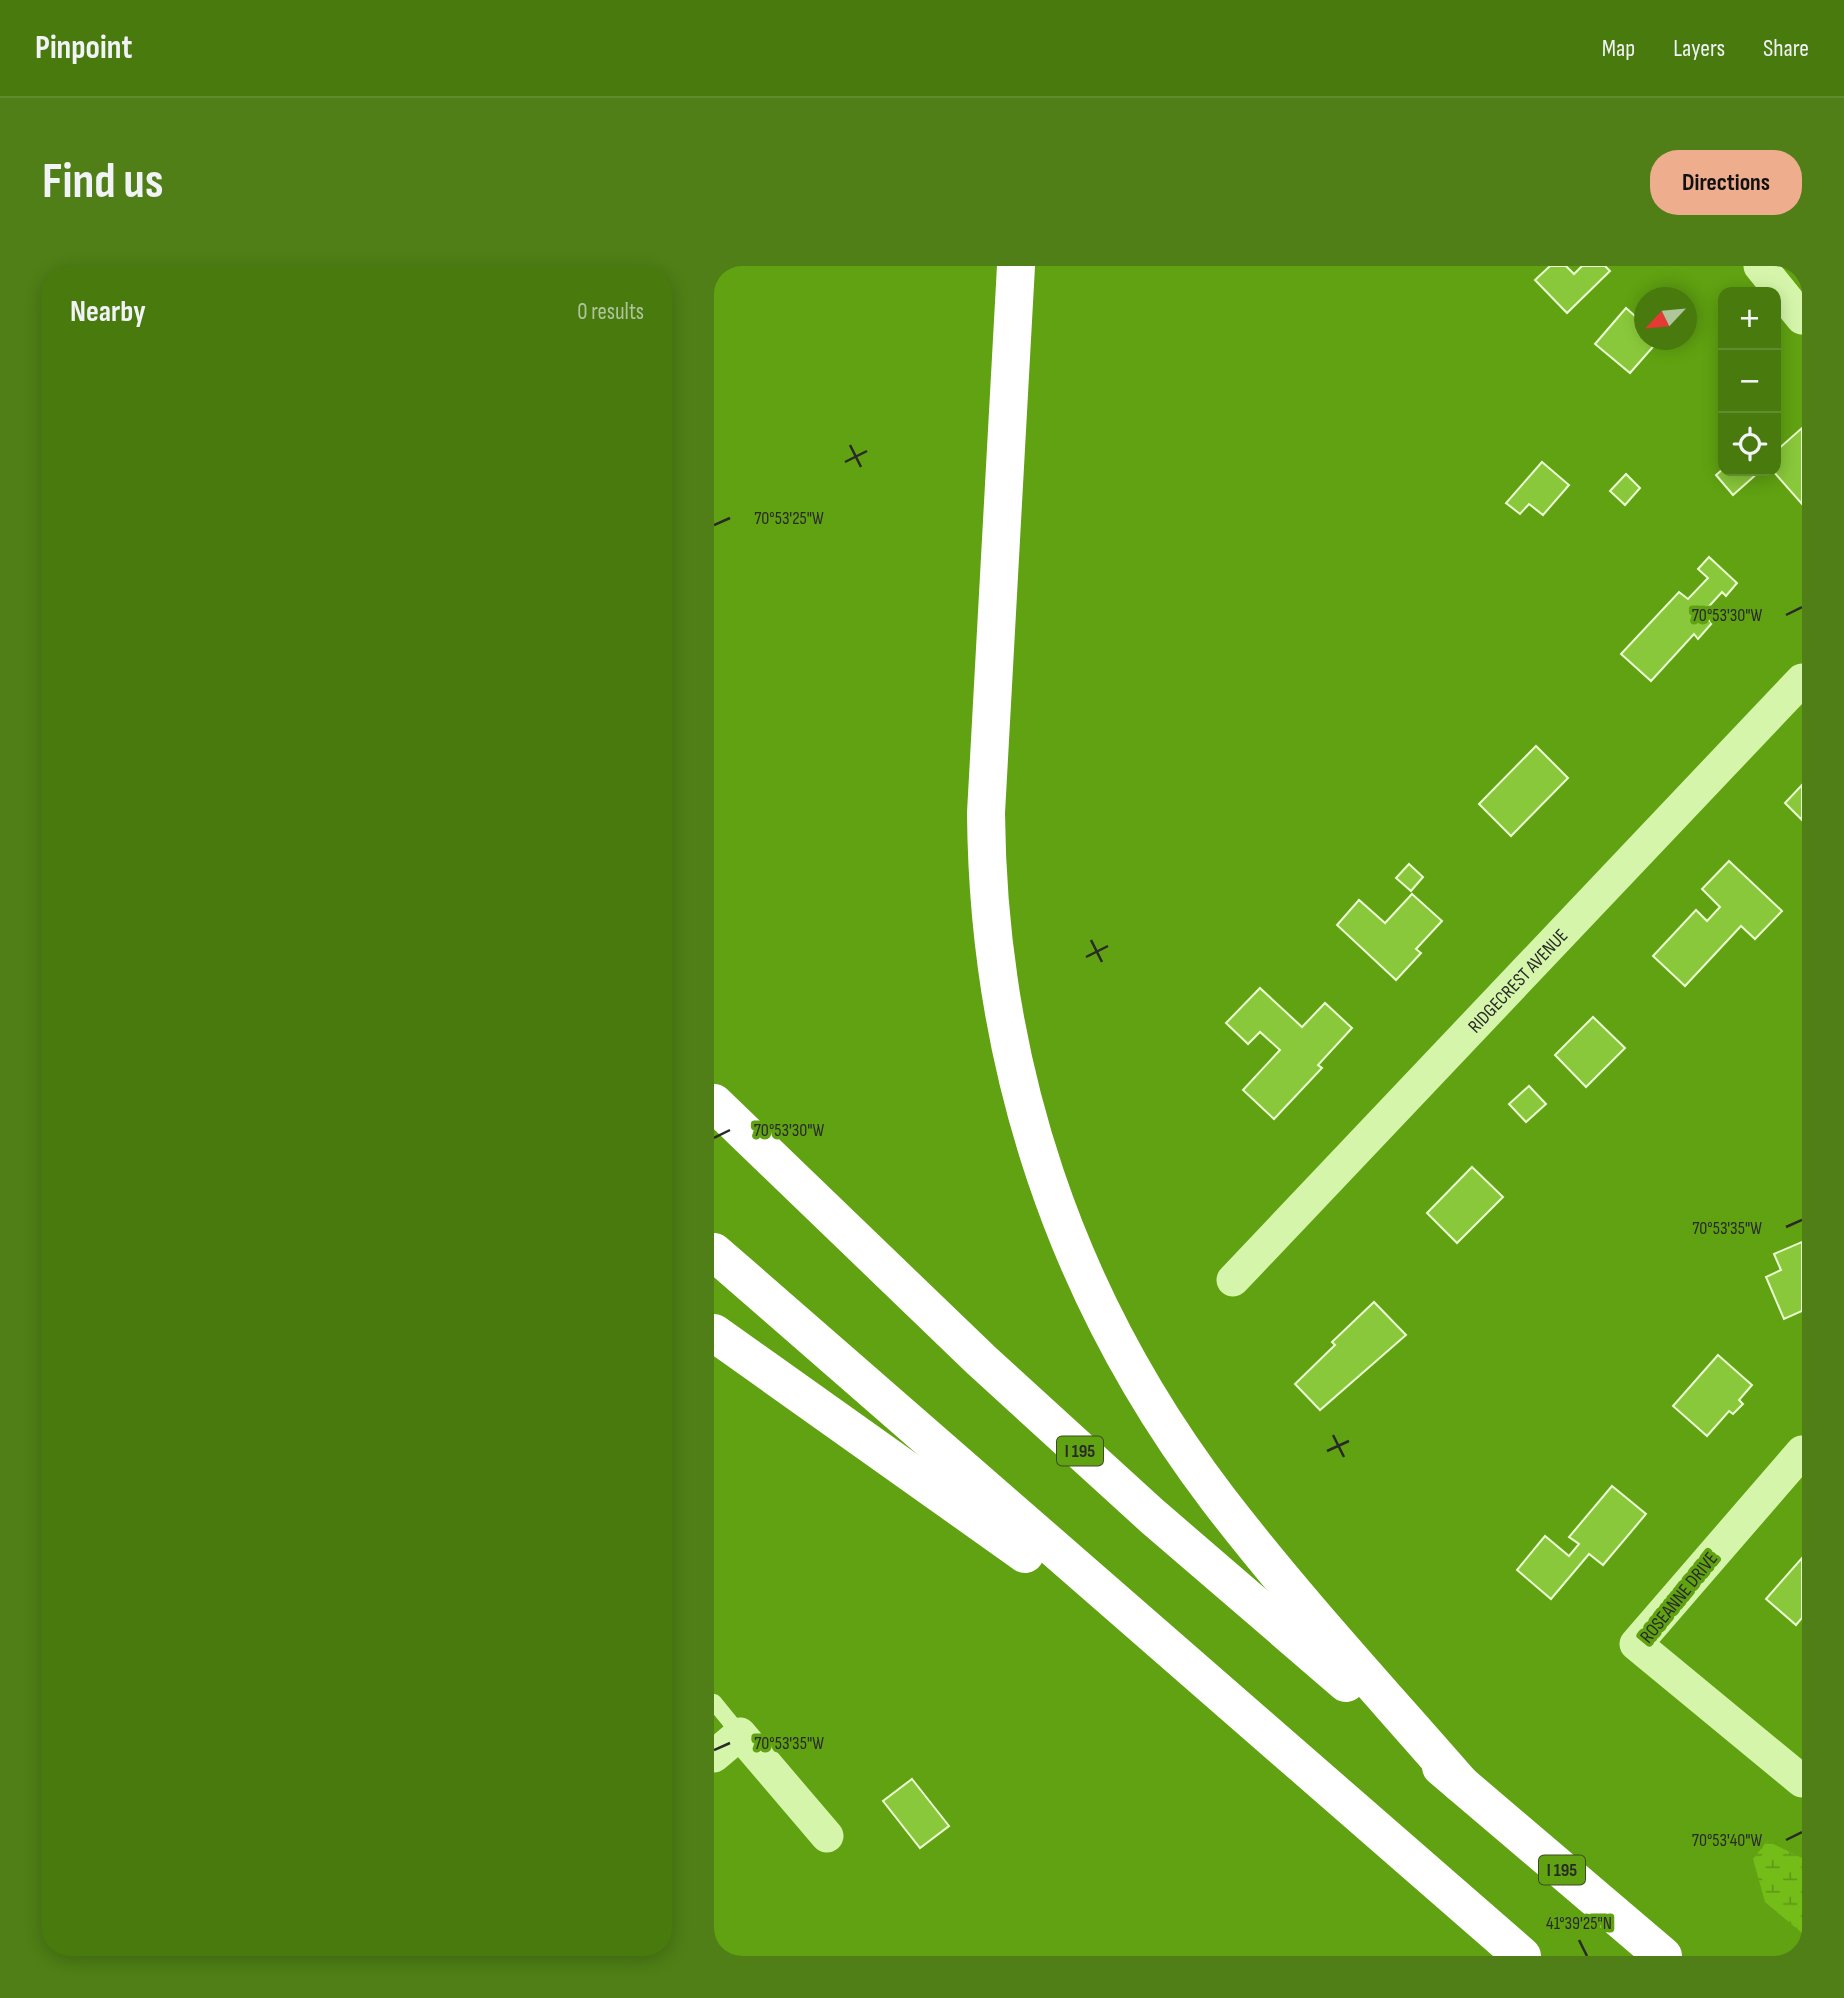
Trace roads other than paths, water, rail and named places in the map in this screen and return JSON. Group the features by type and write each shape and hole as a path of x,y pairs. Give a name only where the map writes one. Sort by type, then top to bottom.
{"highway":[{"path":"1016,266 986,839 992,949 1017,1087 1065,1234 1132,1368 1165,1422 1216,1497 1275,1571 1461,1784"},
{"name":"I 195","path":"714,1103 774,1158 894,1279 1152,1516 1663,1956"},
{"path":"714,1252 1182,1663 1522,1956"},
{"path":"714,1333 1182,1663"}],"street":[{"path":"1760,266 1802,318"},
{"name":"RIDGECREST AVENUE","path":"1233,1280 1802,680"},
{"name":"ROSEANNE DRIVE","path":"1802,1451 1636,1644 1802,1781"},
{"path":"714,1756 740,1734 827,1836"}],"lane":[{"path":"714,1702 740,1734"}]}
